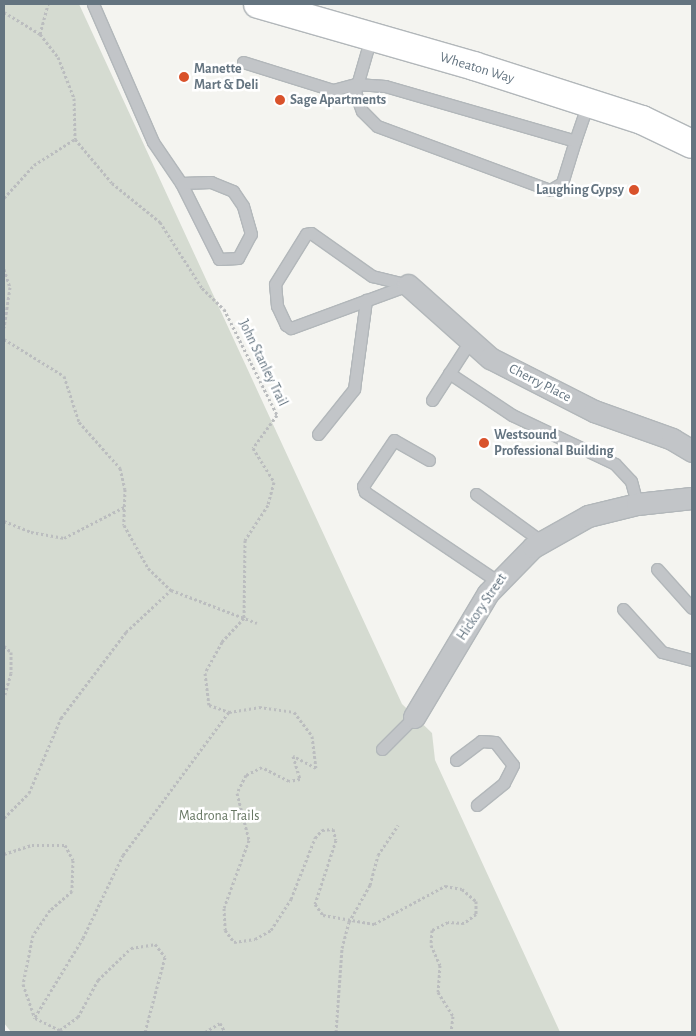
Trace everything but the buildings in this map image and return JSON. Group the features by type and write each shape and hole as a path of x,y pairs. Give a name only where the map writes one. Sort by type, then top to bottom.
{"main road":[{"name":"Wheaton Way","path":"258,4 642,120 692,144"}],"street":[{"name":"Cherry Place","path":"408,285 490,358 594,410 672,439 692,451"},
{"name":"Hickory Street","path":"414,716 497,581 541,541 588,516 637,504 692,498"}],"lane":[{"path":"93,4 153,142 181,182 219,259 238,258 251,234 243,206 233,191 211,182 181,182"},
{"path":"371,37 356,84 356,100 377,126 550,190 562,183 588,103"},
{"path":"243,62 333,90 356,84 385,86 575,141"},
{"path":"311,233 372,276 408,285 291,328 277,306 275,284 306,234 311,233"},
{"path":"318,434 354,389 366,300"},
{"path":"432,400 470,341"},
{"path":"450,373 512,415 615,464 631,481 637,504"},
{"path":"428,460 394,440 363,486 365,492 497,581"},
{"path":"476,494 541,541"},
{"path":"657,569 692,608"},
{"path":"623,609 662,652 692,660"},
{"path":"382,748 414,716"},
{"path":"456,760 481,741 495,742 513,765 504,783 478,805"}],"path":[{"path":"40,34 48,4"},
{"path":"4,12 40,34 58,57 74,98 75,139 34,165 4,198"},
{"name":"John Stanley Trail","path":"75,139 112,182 160,222 202,288 224,309 277,415 253,448 274,482 268,505 245,540 244,618"},
{"path":"4,269 10,287 4,328"},
{"path":"4,339 64,376 79,422 120,468 125,506 124,525 148,568 171,590 257,622"},
{"path":"4,521 31,532 64,538 125,506"},
{"path":"4,818 29,793 62,718 126,632 171,590"},
{"path":"244,618 222,642 205,673 209,706 229,712 259,706 294,712 312,736 317,752 316,768 292,756 300,779 289,781 262,767 246,774 237,793 249,840 224,908 225,930 234,942 255,939 271,930 322,830 333,829 336,840 315,904 323,915 349,922 374,924 445,886 462,889 476,901 476,914 464,923 448,922 432,930 431,945 440,965 438,992 453,1016 451,1032"},
{"path":"4,646 11,652 11,673 4,697"},
{"path":"35,1018 83,938 123,855 229,712"},
{"path":"336,1032 342,948 349,922 370,885 378,855 398,825"},
{"path":"4,854 32,845 65,845 73,860 72,891 50,910 33,935 23,984 35,1018 60,1030 78,1017 98,980 131,948 155,944 165,957 145,1032"},
{"path":"205,1032 220,1024 225,1032"}],"green space":[{"name":"Madrona Trails","path":"4,4 79,4 402,704 432,733 435,760 560,1032 11,1032 4,1023"}],"place":[{"name":"Manette Mart & Deli","path":"184,77"},
{"name":"Sage Apartments","path":"280,100"},
{"name":"Laughing Gypsy","path":"634,190"},
{"name":"Westsound Professional Building","path":"484,443"}]}
